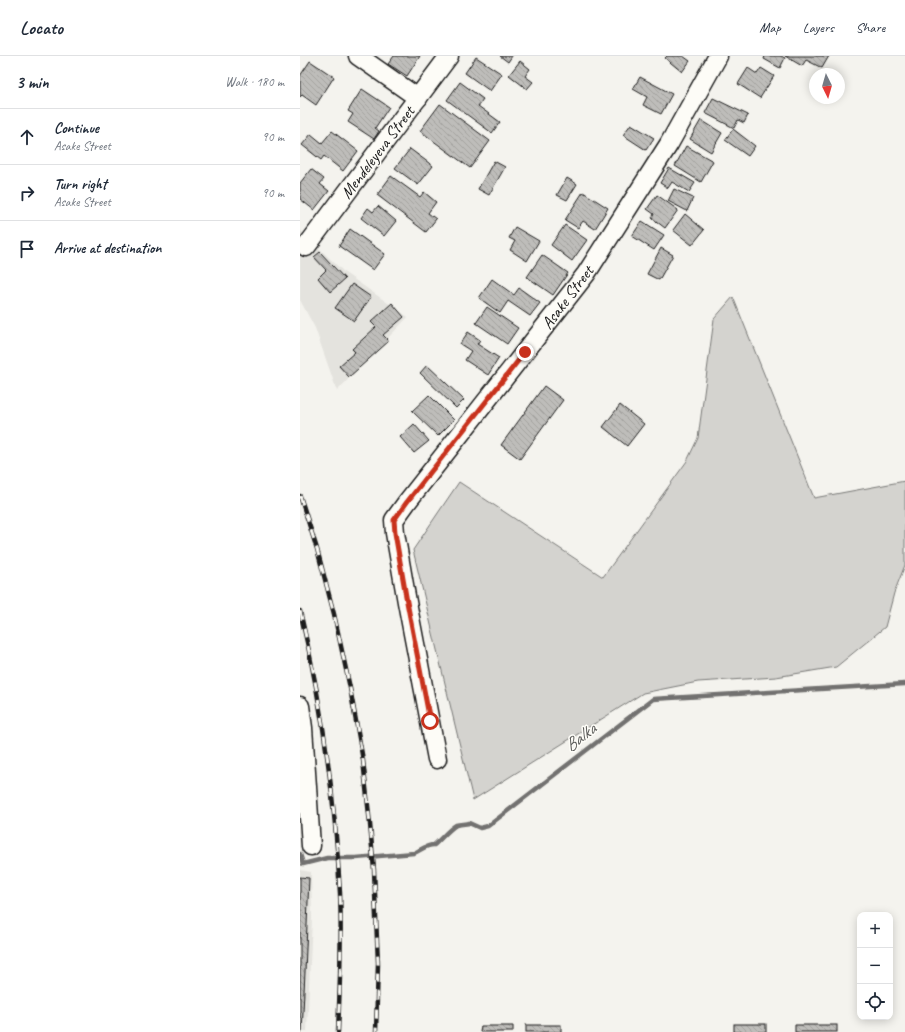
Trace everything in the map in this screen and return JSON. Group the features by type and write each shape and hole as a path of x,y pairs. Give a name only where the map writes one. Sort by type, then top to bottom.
{"street":[{"path":"358,56 418,98"},
{"name":"Mendeleyeva Street","path":"306,247 449,56"},
{"name":"Asake Street","path":"437,759 407,602 394,520 586,274 669,144 718,56"},
{"path":"300,706 303,728 311,846"}],"shaded area":[{"path":"300,230 345,273 408,317 337,391 315,328 300,300"},
{"path":"733,297 814,498 905,481 905,565 894,593 885,627 836,667 776,677 698,682 643,693 473,800 413,550 459,482 603,577 687,461 698,438 714,319"},
{"path":"300,870 311,872 312,918 307,1032 300,1032"}],"building":[{"path":"394,56 420,56 407,76 388,64"},
{"path":"500,56 512,56 508,62"},
{"path":"667,56 683,56 690,61 682,72 665,58"},
{"path":"765,56 781,56 785,58 780,68 764,59"},
{"path":"785,56 829,56 822,68 806,60 802,66"},
{"path":"476,57 502,74 490,91 465,73"},
{"path":"310,61 334,77 316,105 302,95 300,97 300,76"},
{"path":"520,61 530,69 525,76 533,82 527,89 509,75"},
{"path":"748,68 757,74 761,68 774,76 760,98 738,84"},
{"path":"640,77 672,94 661,114 643,105 647,97 633,89"},
{"path":"460,82 483,99 478,106 500,122 492,133 447,100"},
{"path":"362,89 389,107 375,128 379,131 374,139 348,122 353,114 348,111"},
{"path":"713,98 748,115 744,123 738,120 734,128 705,113"},
{"path":"440,104 490,141 470,168 420,131"},
{"path":"701,120 722,133 711,152 690,139"},
{"path":"631,124 654,138 646,150 623,135"},
{"path":"733,129 755,146 748,156 725,140"},
{"path":"332,131 358,151 343,171 324,156 321,160 302,145 311,134 322,143"},
{"path":"686,146 713,161 701,182 675,166"},
{"path":"410,149 433,166 418,185 395,168"},
{"path":"494,161 505,167 489,195 478,189"},
{"path":"669,168 695,183 689,192 672,182 668,188 660,183"},
{"path":"311,169 324,179 320,184 329,191 314,210 300,199 300,183"},
{"path":"391,176 420,197 424,192 436,202 428,213 436,219 426,232 377,195"},
{"path":"567,178 577,184 567,200 557,195"},
{"path":"674,189 693,198 687,211 668,201"},
{"path":"583,192 608,208 595,229 583,221 578,228 565,220"},
{"path":"657,195 678,210 665,228 652,218 654,214 647,209"},
{"path":"378,206 396,221 384,236 361,218 368,208 373,212"},
{"path":"685,214 704,230 692,245 673,230"},
{"path":"642,221 664,235 654,250 632,236"},
{"path":"565,225 587,240 572,261 551,245"},
{"path":"515,227 539,241 527,261 510,250 515,241 509,238"},
{"path":"350,229 385,254 373,270 339,246"},
{"path":"661,248 673,255 659,280 647,274"},
{"path":"320,252 345,279 330,292 318,278 326,270 314,257"},
{"path":"542,255 568,273 553,295 527,277"},
{"path":"492,279 514,295 519,288 540,303 530,316 508,301 500,313 479,298"},
{"path":"352,284 371,297 354,321 335,308"},
{"path":"392,303 404,317 383,335 389,341 349,377 339,366 355,352 352,349 376,327 371,322"},
{"path":"487,307 518,328 507,344 476,323"},
{"path":"468,332 480,340 477,344 499,358 488,375 465,360 471,351 460,344"},
{"path":"427,365 464,400 456,408 420,373"},
{"path":"544,386 563,400 520,459 501,445"},
{"path":"429,395 454,420 438,436 412,411"},
{"path":"620,405 644,424 627,446 603,427"},
{"path":"414,424 429,441 414,453 400,437"},
{"path":"300,877 309,878 302,1032 300,1032"},
{"path":"734,1024 766,1024 766,1032 734,1032"},
{"path":"526,1025 561,1025 561,1032 526,1032"},
{"path":"795,1025 837,1025 837,1032 795,1032"},
{"path":"481,1026 513,1026 513,1032 480,1032"}],"waterway":[{"name":"Balka","path":"300,854 303,864 327,858 356,858 414,853 434,845 456,825 469,823 480,828 488,826 653,699 905,684"}],"railway":[{"path":"300,496 317,549 334,614 350,688 363,760 374,870 378,963 376,1032"},
{"path":"300,611 321,716 335,822 341,910 338,1032"}],"route":[{"path":"430,721 407,602 394,520 525,352"}]}
